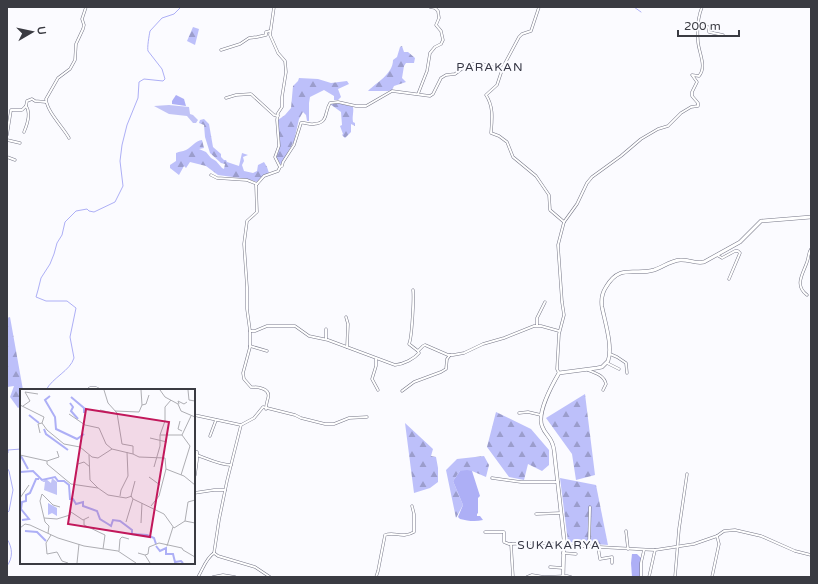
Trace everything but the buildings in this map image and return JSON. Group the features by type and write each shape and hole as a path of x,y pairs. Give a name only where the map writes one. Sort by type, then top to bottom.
{"main road":[{"path":"562,576 564,545 553,442 541,425 541,415 559,373 588,370 602,367 607,363 610,354 602,305 602,297 606,286 616,275 622,272 652,270 670,262 681,260 701,263 743,240 759,222 811,217"}],"street":[{"path":"70,138 53,114 47,102 48,95 58,78 70,70 76,60 77,40 83,29 84,24 82,19 86,7"},
{"path":"274,7 270,38 285,64 285,79 282,97 283,105 276,124 279,146 275,157 280,167"},
{"path":"418,94 426,71 430,53 435,47 441,44 443,40 442,31 436,25 438,11 435,8 430,7"},
{"path":"539,7 531,31 522,34 519,37 495,87 486,94 491,105 491,133 499,136 507,142 513,157 536,176 549,195 550,210 564,222"},
{"path":"559,373 557,370 557,352 559,331 564,317 564,310 562,302 560,265 557,250 564,222 577,204 587,183 592,178 641,139 658,129 668,126 681,113 691,107 698,106 698,103 692,98 692,93 697,82 692,75 699,75 702,67 698,43 702,7"},
{"path":"699,25 708,26 709,32 723,35"},
{"path":"221,50 240,44 249,38 266,35 266,32 270,31"},
{"path":"266,409 269,397 268,393 261,387 251,387 244,379 243,373 250,346 244,244 247,221 257,212 257,184 264,176 278,172 294,145 300,124 302,122 312,124 320,123 326,116 330,103 338,102 348,105 366,106 392,91 428,96 432,95 440,80 446,75 455,74 466,65 479,63 502,70"},
{"path":"226,98 236,95 251,94 274,115 278,116"},
{"path":"7,135 11,110 22,110 26,106 27,101 32,99 35,101 47,102"},
{"path":"24,132 28,118 28,109 26,106"},
{"path":"7,140 20,143"},
{"path":"7,157 14,160"},
{"path":"211,175 217,178 247,180 257,184"},
{"path":"807,295 803,292 800,282 801,275 811,249"},
{"path":"717,255 722,258 735,251 740,253 729,279"},
{"path":"413,290 414,296 411,320 411,340 409,344 418,351"},
{"path":"537,326 537,318 545,302"},
{"path":"346,317 348,324 347,347"},
{"path":"250,331 255,331 267,326 295,326 309,336 326,339 376,359 393,365 398,365 414,358 419,353 418,351 425,345 450,355 464,352 537,326 559,331"},
{"path":"326,329 326,339"},
{"path":"250,346 266,351"},
{"path":"610,354 626,363 626,373"},
{"path":"402,391 414,382 446,369 447,359 450,355"},
{"path":"376,359 376,366 372,379 378,390"},
{"path":"607,363 619,370"},
{"path":"588,370 598,374 604,380 606,384 603,390"},
{"path":"195,415 241,425 254,418 263,407 324,424 334,424 349,418 367,417"},
{"path":"519,413 528,412 541,415"},
{"path":"210,436 216,420"},
{"path":"198,577 210,556 214,553 225,490 241,425"},
{"path":"195,452 197,455 195,476"},
{"path":"197,455 217,461 222,465 231,466"},
{"path":"675,577 679,529 687,474"},
{"path":"492,478 521,482 558,482"},
{"path":"195,493 225,490"},
{"path":"376,577 386,535 389,533 405,536 414,532 414,514 412,506"},
{"path":"589,546 590,507"},
{"path":"536,514 561,513"},
{"path":"485,532 504,532 505,543 511,544 542,543 655,550 678,548 717,536 724,531 735,530 760,536 795,551 811,555"},
{"path":"626,531 628,549"},
{"path":"712,577 718,544 717,536"},
{"path":"511,544 512,577"},
{"path":"598,547 600,559 612,557 612,563"},
{"path":"641,577 641,563 644,550"},
{"path":"649,577 655,550"},
{"path":"214,553 218,556 255,567 266,576 270,577"},
{"path":"563,554 576,554"},
{"path":"550,567 563,568"},
{"path":"213,577 223,575 235,577"},
{"path":"527,577 532,575 538,577 571,577"}],"shaded area":[{"path":"176,95 184,99 186,106 172,104 172,101"},
{"path":"169,105 189,107 190,114 198,120 196,123 193,123 187,116 169,114 154,106"},
{"path":"460,471 472,471 480,496 478,498 477,516 480,516 483,520 469,521 458,517 463,505 453,481"},
{"path":"632,554 637,554 641,558 640,577 632,577"}],"green space":[{"path":"193,27 199,29 195,45 187,41"},
{"path":"402,46 404,52 408,52 415,58 414,63 406,63 404,66 402,78 406,82 394,86 392,90 388,91 368,91 387,74 393,60 397,57 400,47"},
{"path":"299,78 318,79 331,83 347,81 349,84 338,89 341,97 338,100 334,100 334,96 324,90 310,97 309,121 307,121 306,115 303,112 299,119 294,141 281,165 276,157 279,150 278,120 291,108 293,86"},
{"path":"339,103 353,107 353,122 355,123 355,126 351,124 351,132 345,138 342,135 340,126 342,125 341,112 330,104"},
{"path":"204,119 209,124 213,147 221,154 221,157 224,160 239,166 242,153 248,155 243,157 244,161 242,165 244,171 253,173 257,171 258,165 264,162 269,173 257,182 248,179 218,175 206,166 190,162 186,168 184,166 179,175 170,168 170,165 176,161 176,153 186,150 202,140 204,148 199,149 206,152 224,169 225,164 221,163 210,153 205,137 204,125 199,123 200,120"},
{"path":"10,317 23,389 20,389 20,407 18,408 10,397 14,386 7,387 7,318"},
{"path":"585,394 595,475 576,480 572,454 546,418"},
{"path":"496,412 531,429 549,450 549,465 542,471 528,464 524,480 509,477 487,447"},
{"path":"405,423 433,449 431,456 436,457 438,468 438,482 430,488 414,493"},
{"path":"484,456 489,465 486,477 472,471 460,471 453,481 463,505 456,518 446,470 457,459"},
{"path":"560,478 596,485 608,545 568,542"}],"waterway":[{"path":"47,389 53,381 69,367 74,358 70,337 76,308 67,301 46,301 36,297 41,278 50,264 57,243 62,235 65,222 76,211 87,209 94,212 115,202 123,186 120,161 122,145 127,125 138,98 139,82 144,79 163,81 165,79 162,69 148,51 150,31 162,18 174,14 181,7"},
{"path":"634,7 641,12"},
{"path":"7,453 8,450 20,449"},
{"path":"7,468 13,490 9,511 7,513"},
{"path":"7,539 12,553 7,566"}],"district":[{"name":"PARAKAN","path":"490,67"},
{"name":"SUKAKARYA","path":"559,545"}]}
